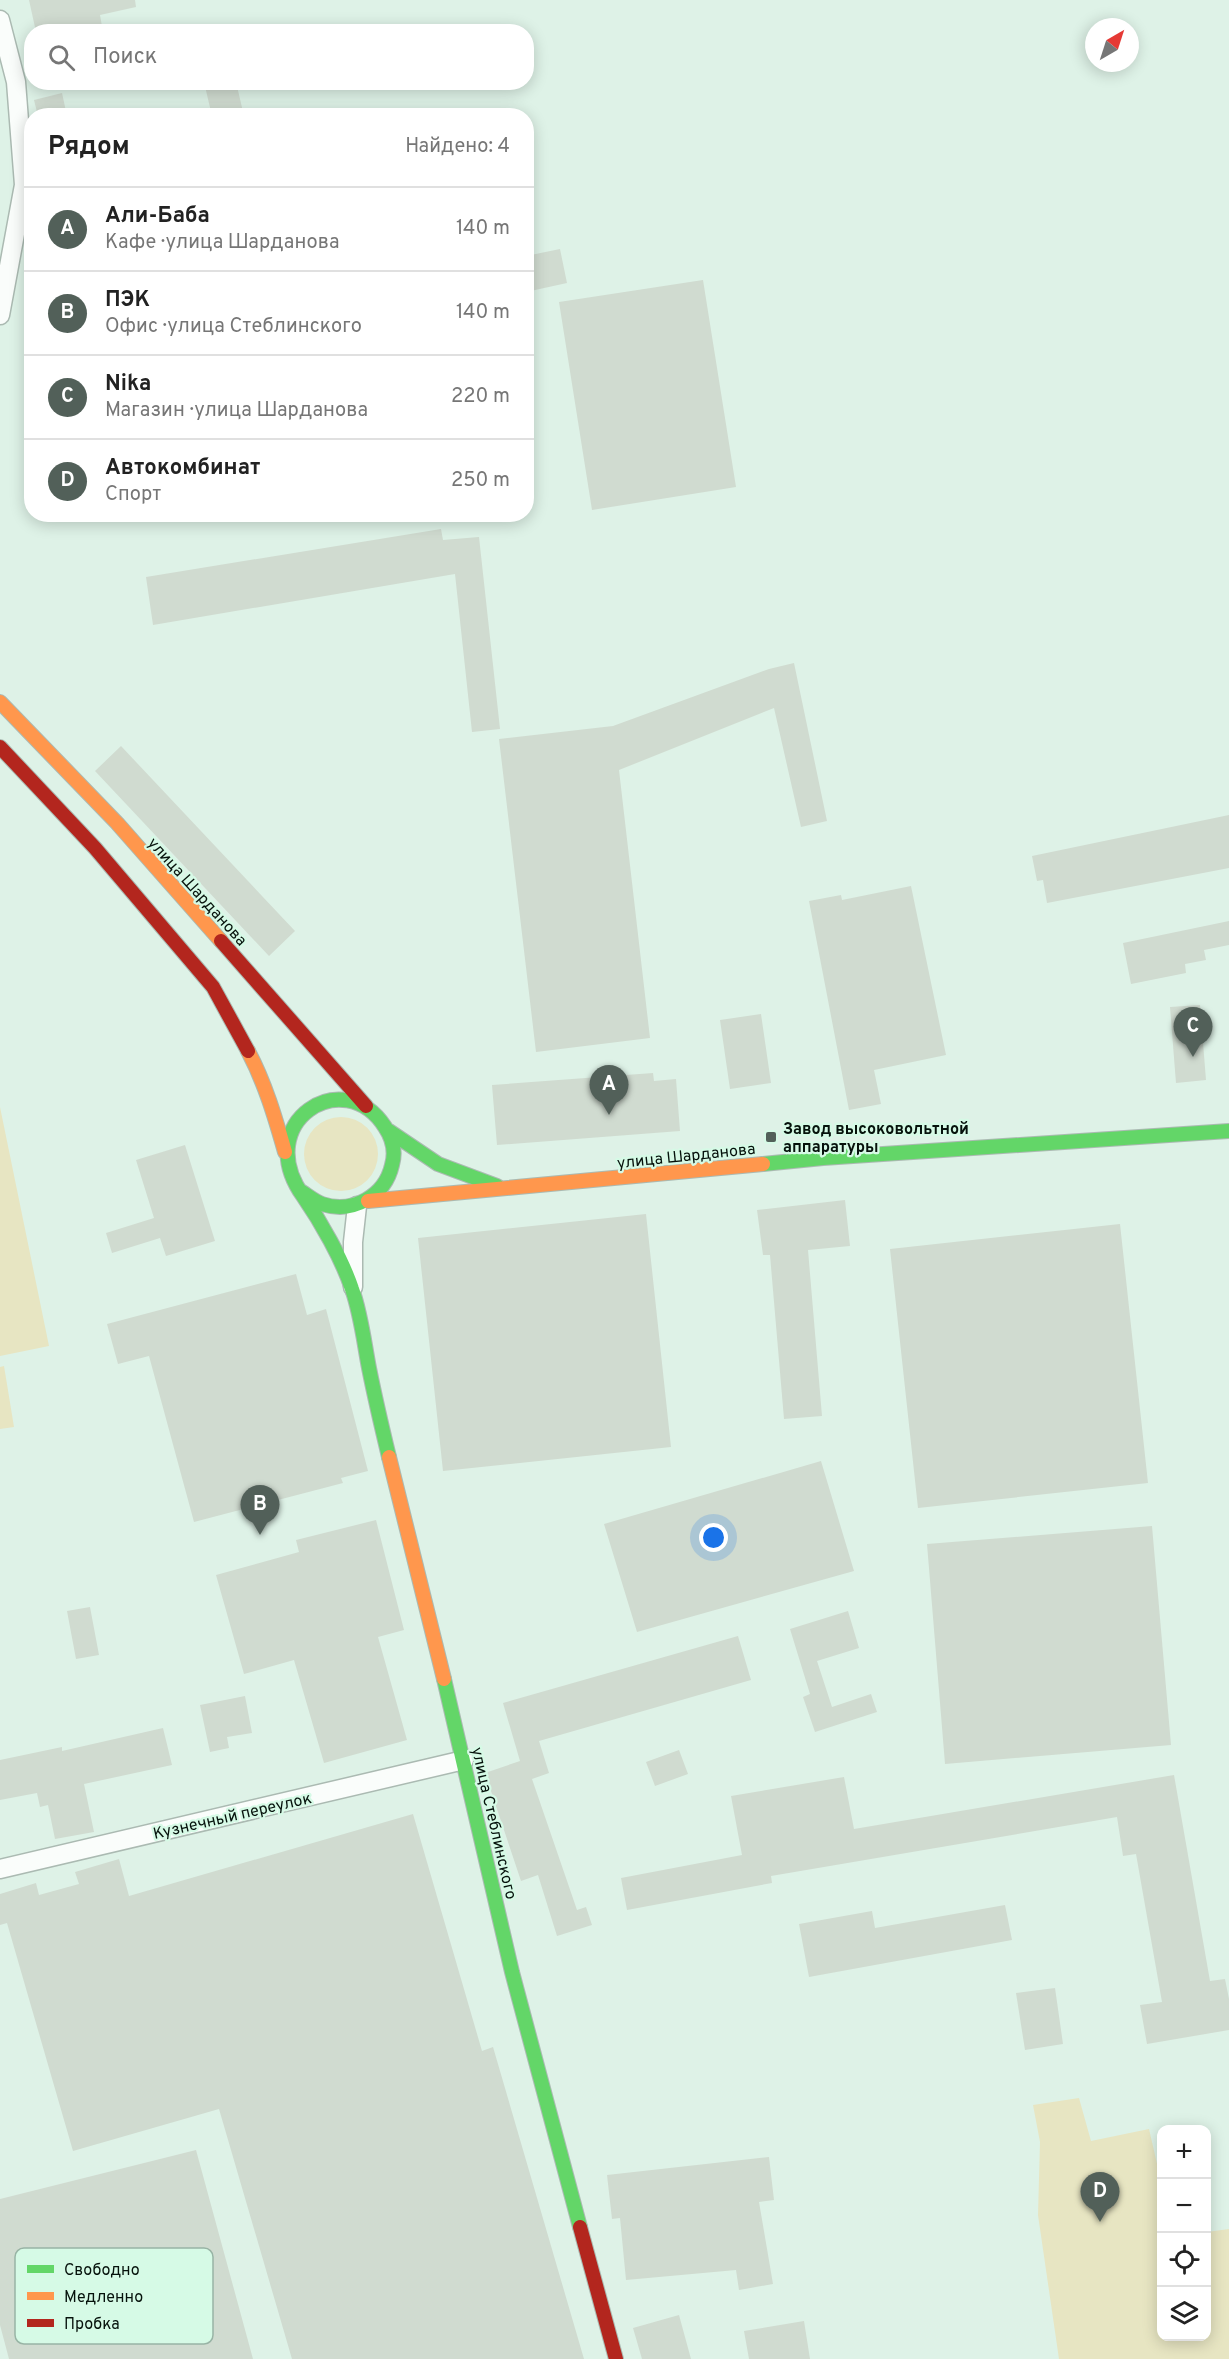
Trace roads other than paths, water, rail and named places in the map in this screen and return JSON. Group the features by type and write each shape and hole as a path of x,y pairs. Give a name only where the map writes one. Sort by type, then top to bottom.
{"main road":[{"name":"улица Шарданова","path":"0,702 117,824 366,1106"},
{"path":"0,747 95,848 213,987 259,1071 273,1108 288,1172 299,1190 311,1200 326,1206 341,1208 362,1203 380,1191 389,1177 394,1162 394,1146 383,1121 366,1106 340,1099 326,1101 302,1115 293,1126 285,1152"},
{"path":"389,1131 438,1164 506,1189"},
{"name":"улица Шарданова","path":"362,1203 823,1158 1229,1131"},
{"name":"улица Стеблинского","path":"299,1190 321,1223 353,1291 375,1399 464,1760 517,1993 616,2359"}],"street":[{"path":"0,20 16,81 24,185 0,315"},
{"path":"353,1291 353,1242 362,1203"},
{"name":"Кузнечный переулок","path":"0,1869 464,1760"}],"place":[{"name":"Nika","path":"1193,1057"},
{"name":"Али-Баба","path":"609,1115"},
{"name":"Завод высоковольтной аппаратуры","path":"771,1137"},
{"name":"ПЭК","path":"260,1535"},
{"name":"Автокомбинат","path":"1100,2222"}]}
